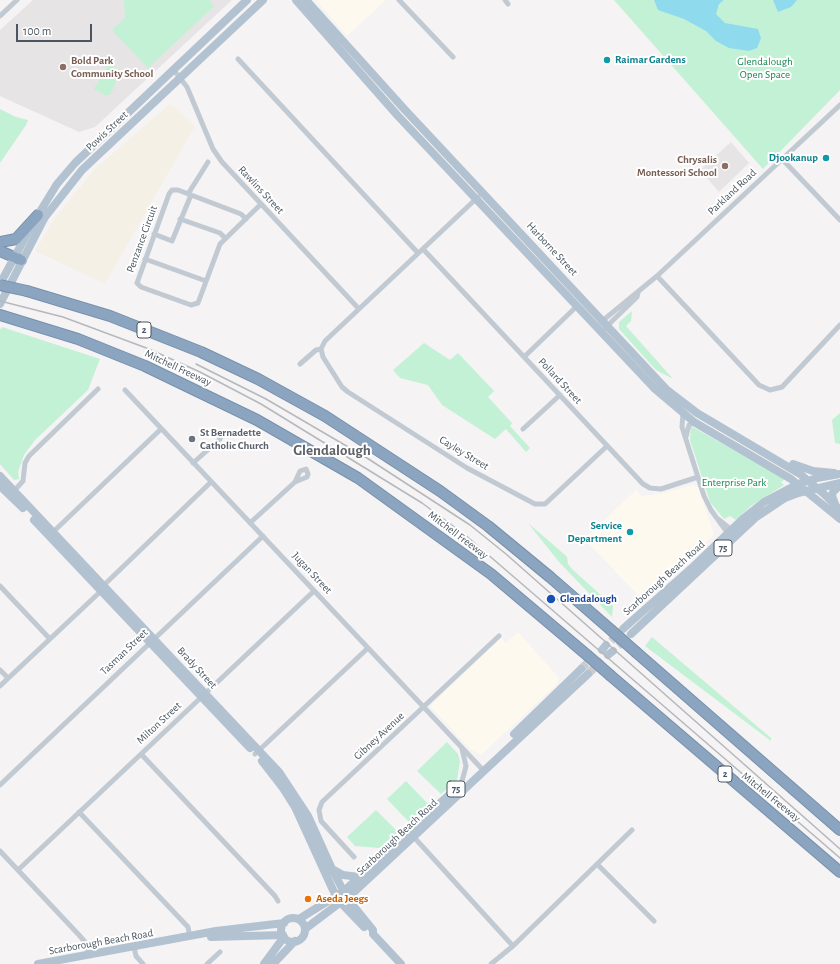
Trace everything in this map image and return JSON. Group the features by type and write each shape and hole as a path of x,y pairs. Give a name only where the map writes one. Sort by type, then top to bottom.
{"highway":[{"path":"0,242 16,239 38,215"},
{"path":"0,250 18,258"},
{"name":"Mitchell Freeway","path":"0,284 110,316 186,346 258,379 318,412 440,491 522,553 840,830"},
{"name":"Mitchell Freeway","path":"0,315 78,339 145,366 257,420 358,478 462,552 579,648 840,872"}],"main road":[{"name":"Powis Street","path":"0,304 18,258 38,215 57,184 89,148 247,0"},
{"name":"Powis Street","path":"0,284 45,217 82,170 263,0"},
{"name":"Harborne Street","path":"295,0 547,276 655,389 694,422 798,484 840,519"},
{"name":"Harborne Street","path":"306,0 406,111 667,390 697,414 780,461 809,480 837,507"},
{"path":"437,157 444,150"},
{"path":"547,276 554,268"},
{"path":"780,461 788,462 813,471 840,474"},
{"name":"Scarborough Beach Road","path":"631,634 764,502 798,484 809,480 840,474"},
{"name":"Brady Street","path":"0,476 12,493 257,752 279,772 300,801 332,869 342,897"},
{"path":"837,507 832,496 833,492 840,484"},
{"name":"Scarborough Beach Road","path":"624,628 732,534 768,509 785,498 806,490 840,484"},
{"name":"Brady Street","path":"0,486 12,493"},
{"name":"Scarborough Beach Road","path":"299,919 342,897 584,672"},
{"name":"Brady Street","path":"257,752 292,801 342,897"},
{"name":"Scarborough Beach Road","path":"305,929 329,911 359,877 411,834 461,785 481,768"},
{"path":"332,869 343,875 359,877"},
{"path":"342,897 348,910 369,934 374,934"},
{"path":"342,897 373,930 374,934 401,964"},
{"path":"329,911 348,910"},
{"path":"264,964 283,936 282,929 284,923 291,918 299,919 303,923 305,929 302,937 295,941 272,964"},
{"name":"Scarborough Beach Road","path":"38,964 216,931 284,923"},
{"path":"283,936 289,940 295,941"},
{"name":"Scarborough Beach Road","path":"190,937 283,936"}],"street":[{"path":"0,16 17,0"},
{"path":"398,0 453,57"},
{"path":"238,60 418,253"},
{"name":"Rawlins Street","path":"173,69 187,87 217,157 358,309"},
{"name":"Parkland Road","path":"598,329 634,294 638,293 657,276 840,105"},
{"path":"782,159 840,220"},
{"path":"154,234 172,241 190,194 208,162"},
{"name":"Penzance Circuit","path":"246,219 241,214 190,194 178,190 172,190 169,194 137,283 141,287 191,305 198,302 220,244 225,238 246,219 261,204"},
{"path":"300,364 316,350 321,349 325,341 358,309 483,192"},
{"path":"180,219 220,233 225,238"},
{"name":"Pollard Street","path":"423,249 639,481 650,488 661,488 698,476"},
{"path":"145,259 206,282"},
{"path":"657,276 760,385 770,390 782,387 840,325"},
{"path":"524,357 577,306"},
{"name":"Cayley Street","path":"321,349 323,357 342,386 348,392 467,468 536,504 545,504 606,446"},
{"path":"12,493 23,481 25,463 29,456 98,389"},
{"name":"Jugan Street","path":"125,390 481,768"},
{"path":"523,429 560,395"},
{"path":"682,413 682,427 707,503 717,518 732,534"},
{"path":"686,438 690,425 694,422"},
{"path":"51,534 161,429"},
{"path":"193,463 220,439"},
{"path":"0,686 211,482"},
{"path":"250,523 296,482"},
{"name":"Tasman Street","path":"0,784 263,536"},
{"path":"0,586 50,639"},
{"name":"Milton Street","path":"18,870 314,591"},
{"name":"Gibney Avenue","path":"354,857 321,821 319,810 322,802 499,636"},
{"path":"257,752 368,648"},
{"path":"0,670 8,678"},
{"path":"461,785 466,766 462,747"},
{"path":"141,754 275,896 278,902"},
{"path":"79,812 188,927 190,937"},
{"path":"491,964 513,946 632,830"},
{"path":"411,834 513,946"},
{"path":"0,851 79,935 86,944 89,955"},
{"path":"597,864 654,921"},
{"path":"134,947 136,956 143,964"},
{"path":"207,964 220,952"}],"shaded area":[{"name":"Bold Park Community School","path":"33,0 232,0 95,127 79,132 0,96 0,30"},
{"path":"316,0 386,0 347,36"},
{"name":"Chrysalis Montessori School","path":"731,142 749,163 719,192 700,170"},
{"path":"693,485 699,488 714,535 643,600 584,539 636,490 641,496 659,494"},
{"path":"518,632 559,678 557,684 481,755 470,749 430,706 501,638 506,643"}],"green space":[{"path":"124,0 209,0 214,6 148,68 112,30 125,18"},
{"name":"Glendalough Open Space","path":"614,0 840,0 840,90 763,169"},
{"path":"108,65 127,72 125,75 119,74 112,91 109,95 105,95 94,89"},
{"path":"0,109 16,117 28,120 0,163"},
{"path":"632,311 631,321 626,326 673,379 656,370 619,329 619,322"},
{"path":"2,327 100,359 88,390 35,440 24,455 18,472 19,479 14,480 0,464 0,330"},
{"path":"424,343 450,360 458,353 494,391 488,397 512,423 510,426 530,448 526,452 506,429 495,439 442,405 428,385 400,378 393,370"},
{"path":"840,413 840,444 835,443 832,420"},
{"name":"Enterprise Park","path":"691,426 785,479 781,482 784,485 751,506 736,520 730,516 724,519 710,502 690,440"},
{"path":"528,523 564,554 567,557 568,564 573,570 613,606 612,617 559,562"},
{"path":"652,637 771,738 771,741 645,646"},
{"path":"447,742 458,754 460,761 457,780 441,794 417,771"},
{"path":"406,781 429,805 410,823 387,799"},
{"path":"376,810 399,833 379,848 355,846 347,837"}],"sand":[{"path":"170,104 195,126 105,284 35,251 55,218 95,169"}],"water":[{"path":"654,0 724,0 719,4 716,14 725,23 758,29 761,38 757,48 749,51 729,48 716,41 706,31 684,19 658,10"},
{"path":"773,0 797,0 791,7 778,12"}],"tunnel":[{"path":"611,641 624,628"},
{"path":"618,646 628,637"},
{"path":"581,669 597,654"},
{"path":"588,674 604,659"}],"railway":[{"path":"0,301 63,317 149,349 200,372 261,404 422,503 464,534 840,858"},
{"path":"196,364 266,399 367,458 470,525 506,554 840,849"}],"place":[{"name":"Raimar Gardens","path":"607,60"},
{"name":"Bold Park Community School","path":"63,67"},
{"name":"Djookanup","path":"826,158"},
{"name":"Chrysalis Montessori School","path":"725,166"},
{"name":"St Bernadette Catholic Church","path":"192,439"},
{"name":"Service Department","path":"630,532"},
{"name":"Glendalough","path":"551,599"},
{"name":"Aseda Jeegs","path":"308,899"}],"district":[{"name":"Glendalough","path":"332,450"}]}
